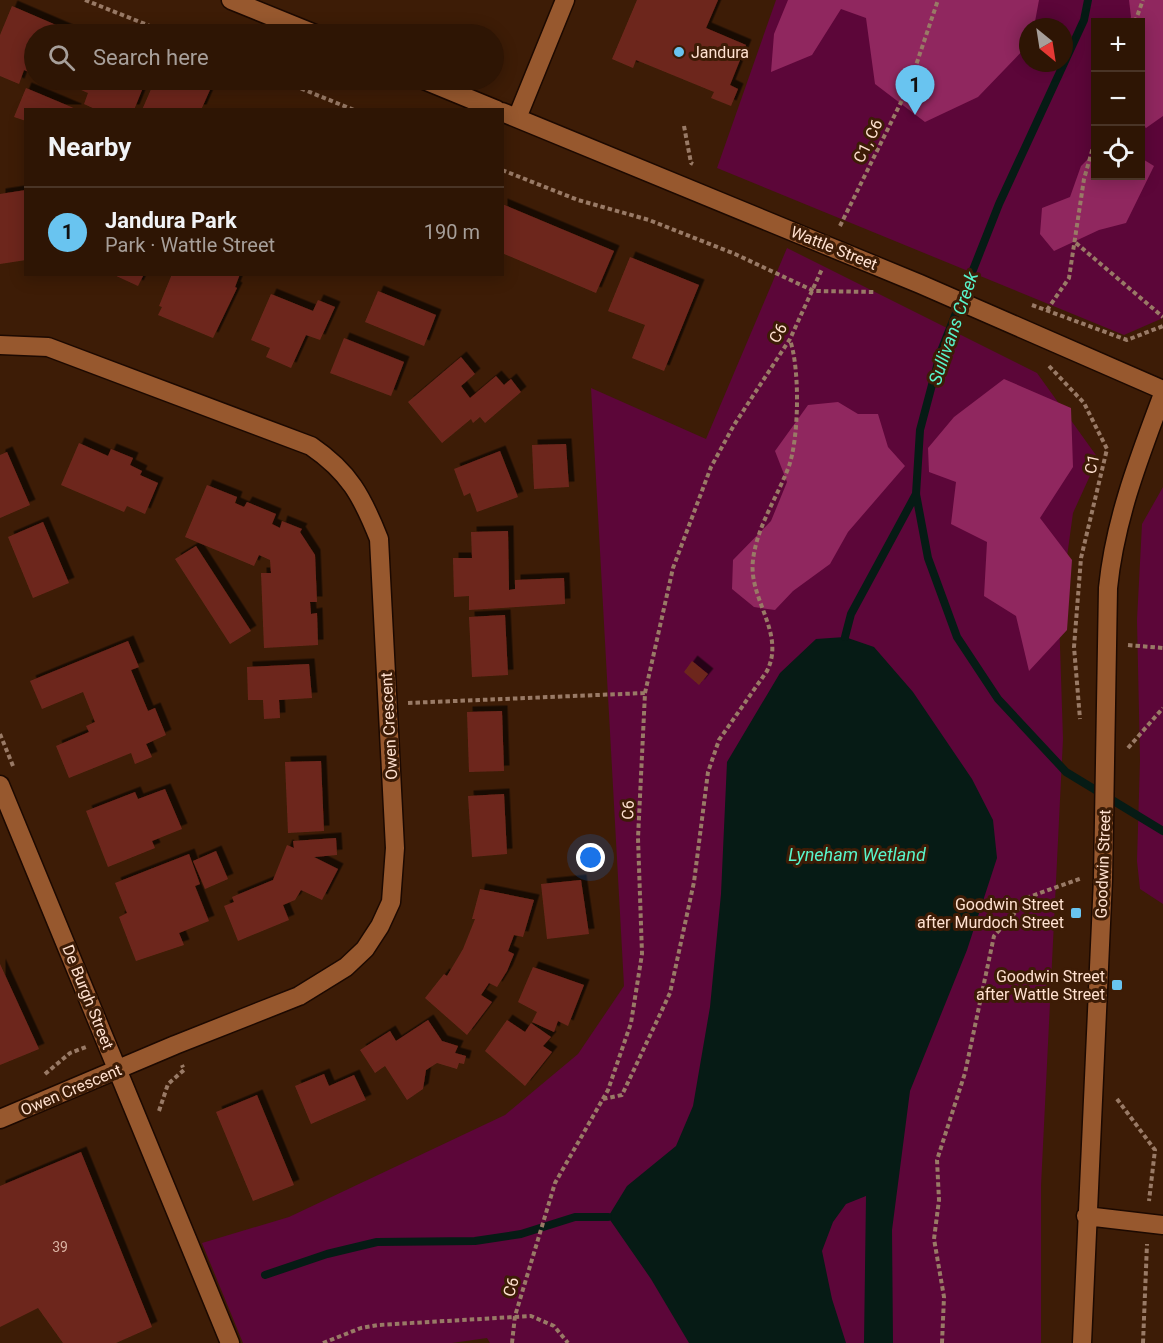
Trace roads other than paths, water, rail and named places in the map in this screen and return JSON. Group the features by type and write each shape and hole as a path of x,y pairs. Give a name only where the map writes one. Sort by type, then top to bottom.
{"street":[{"path":"231,0 290,24"},
{"path":"510,115 565,0"},
{"path":"448,90 491,108"},
{"name":"Wattle Street","path":"510,115 920,284 1163,392"},
{"name":"Owen Crescent","path":"0,345 48,347 311,446 332,460 362,496 379,539 394,879 391,902 365,949 333,977 299,996 175,1045 0,1119"},
{"name":"Goodwin Street","path":"1082,1343 1104,826 1108,588 1113,546 1125,497 1163,392"},
{"name":"De Burgh Street","path":"0,785 230,1343"},
{"path":"1086,1216 1155,1225"}],"water":[{"name":"Lyneham Wetland","path":"845,637 874,647 913,692 972,779 993,820 997,858 967,950 910,1091 892,1230 893,1343 864,1343 866,1196 846,1204 833,1222 822,1251 832,1299 846,1343 689,1343 651,1279 608,1217 627,1186 676,1146 693,1106 710,1007 721,894 727,762 780,673 816,639"}],"waterway":[{"name":"Sullivans Creek","path":"1088,0 1084,20 999,204 941,351 920,430 916,494 928,558 957,637 998,699 1066,772 1163,831"},
{"path":"845,637 851,614 916,494"},
{"path":"265,1275 327,1254 377,1242 475,1241 521,1234 575,1217 608,1217"}],"place":[{"name":"Jandura","path":"679,52"},
{"name":"Jandura Park","path":"915,115"},
{"name":"Goodwin Street after Murdoch Street","path":"1076,913"},
{"name":"Goodwin Street after Wattle Street","path":"1117,985"}]}
